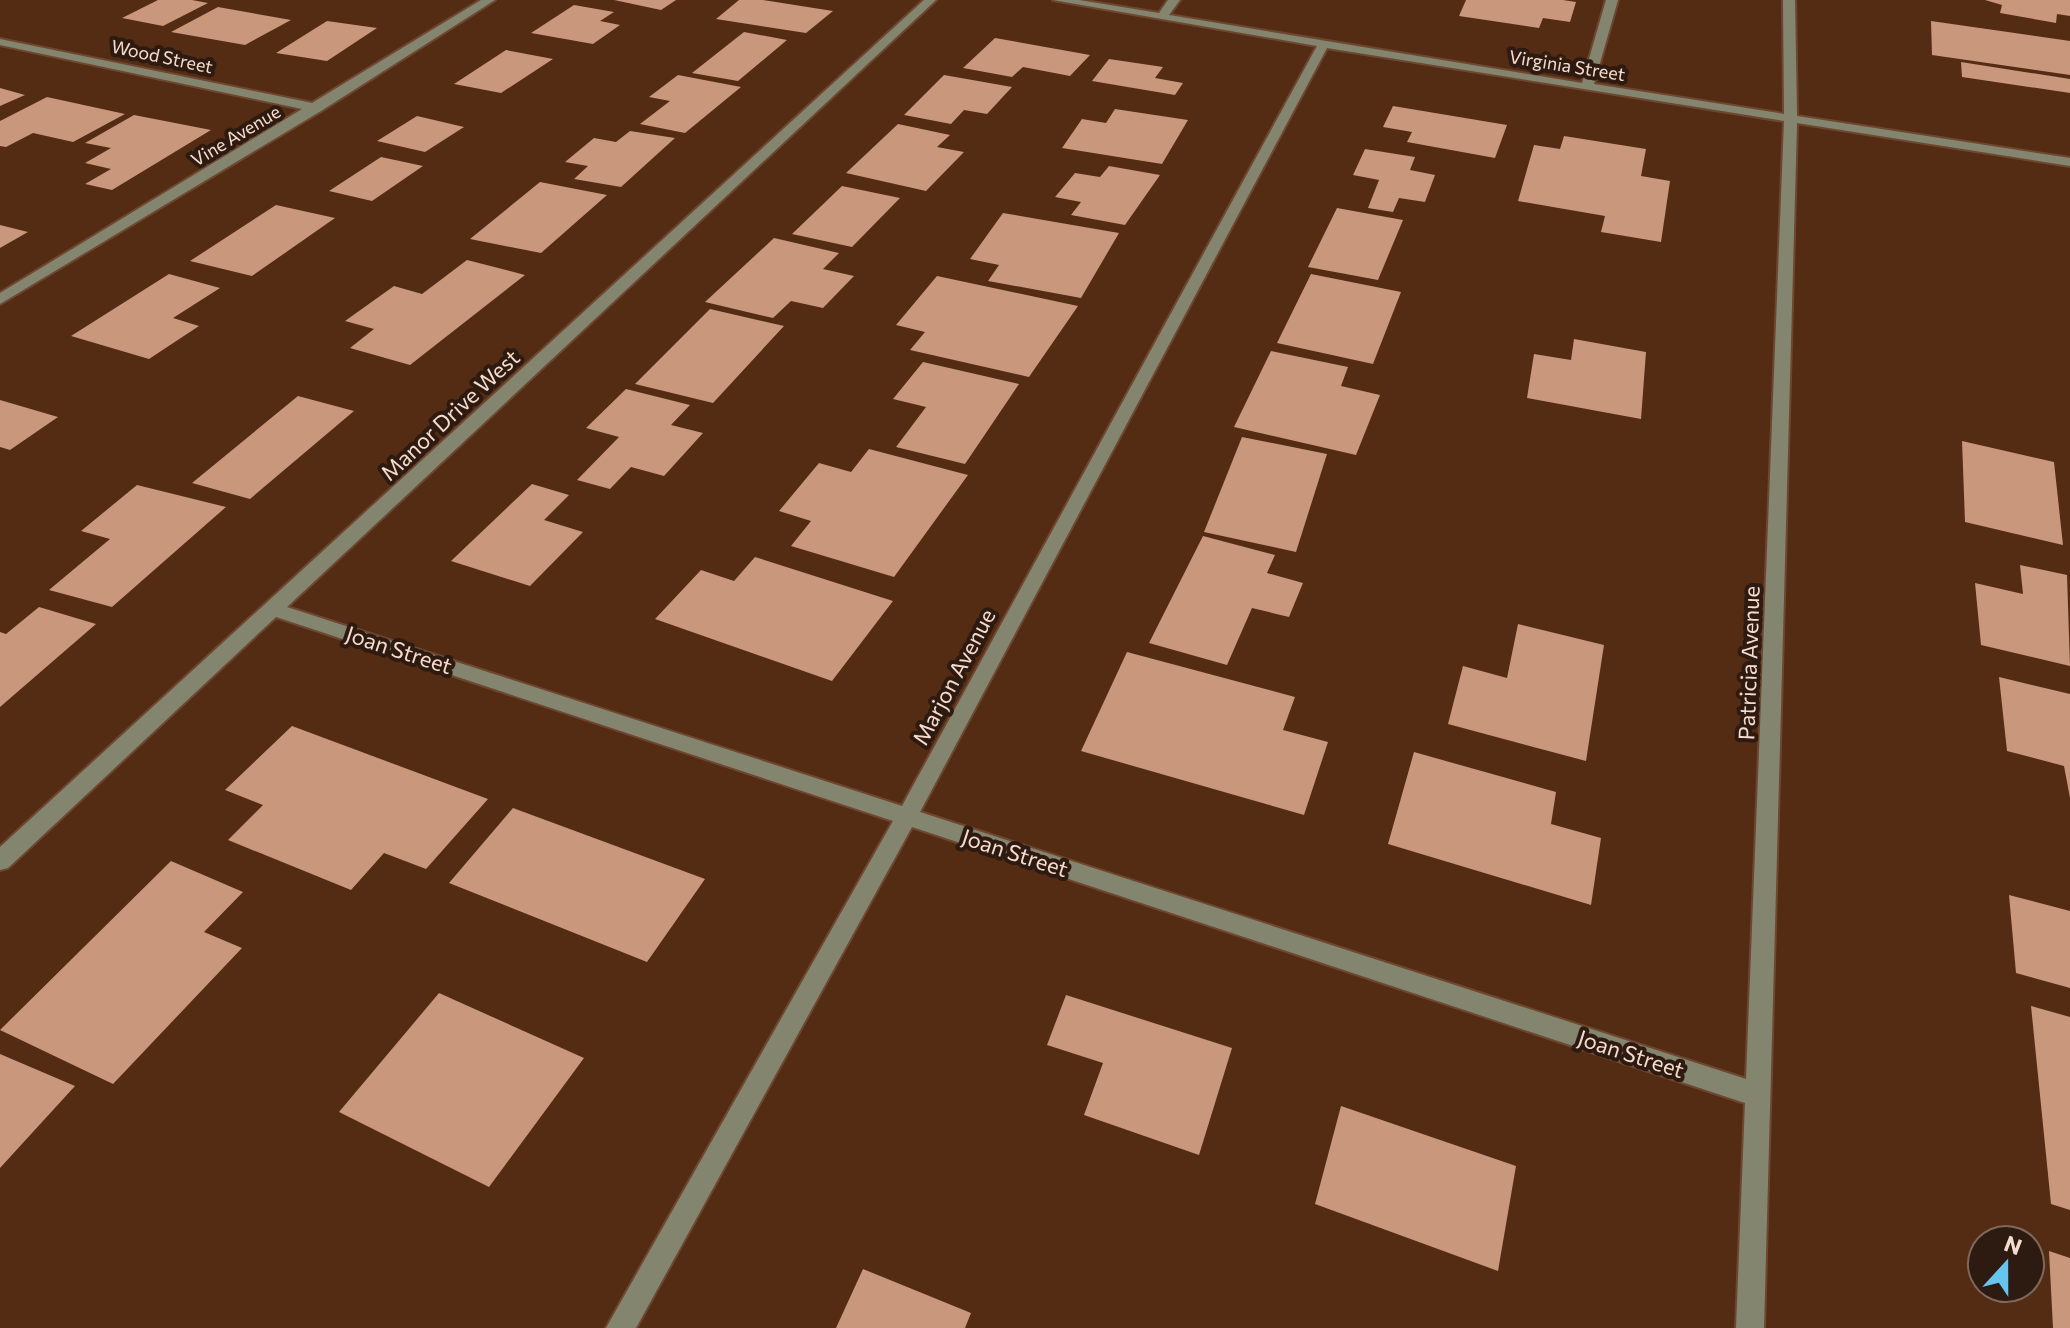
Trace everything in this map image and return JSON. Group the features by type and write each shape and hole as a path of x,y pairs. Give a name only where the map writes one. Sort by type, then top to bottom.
{"street":[{"name":"Vine Avenue","path":"0,299 317,108 489,0"},
{"name":"Manor Drive West","path":"0,861 930,0"},
{"name":"Virginia Street","path":"1059,0 1323,45 2070,162"},
{"path":"1162,17 1174,0"},
{"path":"1587,87 1612,0"},
{"name":"Patricia Avenue","path":"1750,1328 1792,119 1789,0"},
{"name":"Wood Street","path":"0,42 317,108"},
{"name":"Marjon Avenue","path":"620,1328 906,818 1323,45"},
{"name":"Joan Street","path":"273,609 1758,1095"}],"building":[{"path":"158,0 208,3 163,26 122,18"},
{"path":"614,0 676,0 661,10"},
{"path":"739,0 763,0 833,11 806,33 716,19"},
{"path":"1466,0 1576,2 1570,22 1543,18 1539,28 1459,16"},
{"path":"1985,0 2070,0 2070,16 2057,14 2056,23 2000,13 2002,5"},
{"path":"574,5 614,12 600,21 620,25 593,44 531,33"},
{"path":"218,7 291,20 245,45 171,32"},
{"path":"327,21 377,28 327,61 276,53"},
{"path":"1931,21 2070,41 2070,75 1932,55"},
{"path":"744,32 787,40 738,81 692,73"},
{"path":"995,38 1090,55 1070,76 1023,67 1012,77 963,68"},
{"path":"506,50 553,59 501,93 454,84"},
{"path":"1109,59 1163,67 1155,78 1183,83 1175,95 1092,81"},
{"path":"1961,62 2070,79 2070,93 1962,77"},
{"path":"678,75 741,87 685,133 640,124 670,101 649,97"},
{"path":"944,75 1012,87 987,114 964,110 951,124 904,115"},
{"path":"0,88 25,95 0,106"},
{"path":"47,97 125,114 73,142 33,133 6,147 0,146 0,121"},
{"path":"1393,106 1507,125 1495,158 1407,142 1412,132 1383,127"},
{"path":"1115,109 1188,120 1162,164 1062,148 1082,119 1106,123"},
{"path":"134,115 211,130 112,190 85,184 111,169 85,163 111,148 85,143"},
{"path":"417,116 464,127 425,152 377,141"},
{"path":"898,124 950,135 937,147 964,152 926,191 846,173"},
{"path":"630,131 675,138 621,187 574,179 588,166 565,162 594,138 616,142"},
{"path":"1564,136 1646,149 1641,176 1670,181 1661,242 1601,232 1605,216 1518,201 1534,145 1560,149"},
{"path":"1365,149 1415,157 1410,170 1435,175 1425,202 1399,198 1393,212 1368,208 1379,180 1353,175"},
{"path":"381,157 423,166 372,201 329,191"},
{"path":"1109,166 1160,175 1125,225 1071,215 1081,202 1055,197 1075,173 1100,177"},
{"path":"540,182 607,195 541,253 470,239"},
{"path":"842,186 900,198 852,247 792,234"},
{"path":"276,205 335,218 252,276 190,261"},
{"path":"1337,208 1403,220 1378,280 1308,267"},
{"path":"1003,213 1119,233 1081,298 988,281 999,265 970,259"},
{"path":"0,225 28,232 0,248"},
{"path":"774,238 839,253 823,269 854,276 823,308 791,301 773,318 705,302"},
{"path":"467,260 525,275 410,365 350,348 374,329 345,321 394,286 422,294"},
{"path":"169,274 220,288 173,318 199,326 149,359 71,336"},
{"path":"1311,274 1401,292 1373,364 1277,343"},
{"path":"937,276 1078,306 1029,377 910,350 925,332 896,325"},
{"path":"710,309 784,326 713,403 635,384"},
{"path":"1574,339 1646,352 1641,419 1527,398 1534,354 1571,360"},
{"path":"1271,351 1348,367 1341,386 1380,395 1356,455 1234,427"},
{"path":"923,362 1019,384 965,464 896,447 926,407 893,399"},
{"path":"626,389 690,405 671,425 703,433 664,476 631,467 610,489 577,480 619,437 586,428"},
{"path":"298,396 354,411 250,499 192,483"},
{"path":"0,400 58,417 10,450 0,447"},
{"path":"1242,437 1327,454 1296,552 1204,532"},
{"path":"1962,441 2054,462 2063,545 1965,522"},
{"path":"869,449 968,475 894,577 791,546 811,521 779,511 819,463 851,472"},
{"path":"532,484 569,495 544,520 583,532 530,586 451,561"},
{"path":"137,485 226,507 112,607 49,590 110,539 81,531"},
{"path":"1203,536 1275,555 1267,573 1303,583 1289,617 1252,608 1227,665 1149,643"},
{"path":"755,557 893,601 832,681 655,619 701,570 734,581"},
{"path":"2020,565 2067,575 2070,666 1981,645 1975,583 2023,594"},
{"path":"39,607 96,624 0,707 0,632 6,634"},
{"path":"1518,624 1604,645 1586,761 1448,724 1463,666 1507,678"},
{"path":"1127,652 1295,697 1283,730 1328,742 1304,815 1081,751"},
{"path":"1999,677 2070,694 2070,798 2064,766 2007,751"},
{"path":"292,726 488,799 426,869 384,853 351,890 228,840 263,805 225,790"},
{"path":"1414,752 1556,792 1551,824 1601,838 1591,905 1388,844"},
{"path":"513,808 705,879 647,962 449,883"},
{"path":"171,861 243,892 204,932 242,948 113,1084 0,1030"},
{"path":"2009,895 2070,911 2070,988 2016,973"},
{"path":"439,993 584,1058 489,1187 339,1112"},
{"path":"1066,995 1232,1048 1199,1155 1084,1115 1103,1063 1047,1045"},
{"path":"2031,1006 2070,1017 2070,1210 2051,1204"},
{"path":"0,1054 75,1086 0,1168"},
{"path":"1341,1106 1516,1166 1498,1271 1315,1204"},
{"path":"2049,1251 2070,1258 2070,1328 2053,1328"},
{"path":"863,1269 971,1313 965,1328 836,1328"}]}
